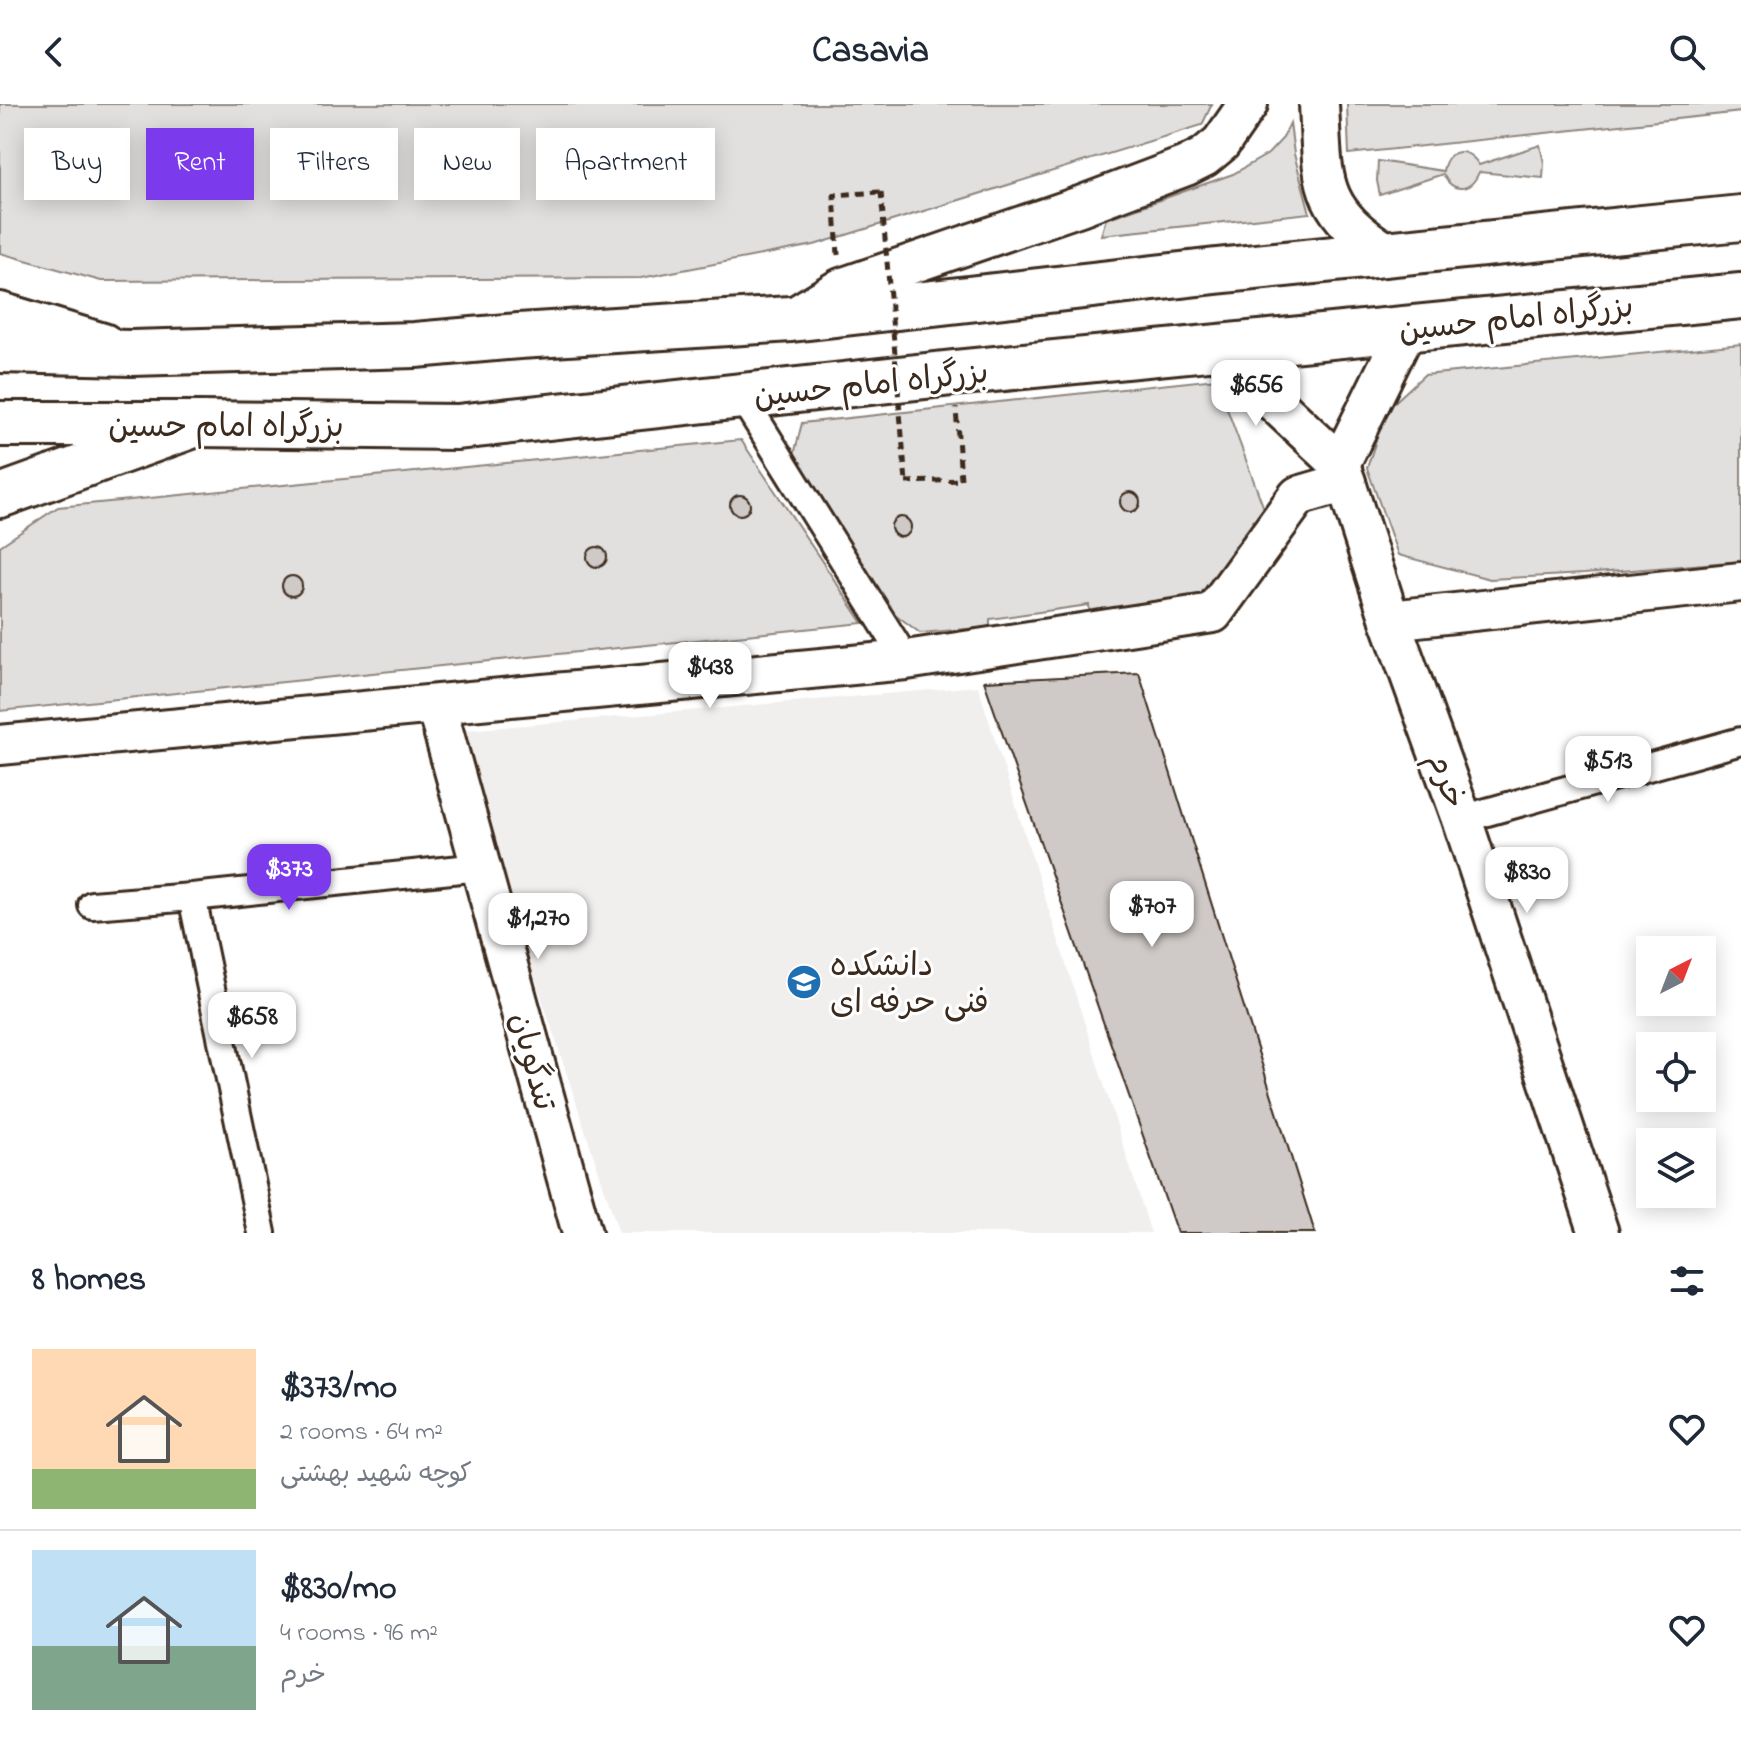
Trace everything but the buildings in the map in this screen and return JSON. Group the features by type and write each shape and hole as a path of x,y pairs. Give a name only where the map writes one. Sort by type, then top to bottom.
{"highway":[{"path":"0,350 131,353 415,345 791,319 1741,218"},
{"name":"بزرگراه امام حسین","path":"0,424 457,427 953,373 1741,296"}],"main road":[{"path":"0,314 131,353"},
{"path":"0,496 198,424"}],"street":[{"path":"791,319 841,288 1186,166 1221,143 1248,104"},
{"path":"1319,104 1323,168 1328,192 1342,217 1361,236 1389,254"},
{"path":"0,745 906,660 1213,613 1298,496 1343,473 1407,328"},
{"path":"1215,347 1343,473"},
{"path":"742,397 906,660"},
{"name":"خرم","path":"1343,473 1599,1233"},
{"path":"1390,620 1741,582"},
{"name":"تندگویان","path":"436,705 582,1233"},
{"path":"1462,819 1741,741"},
{"path":"92,905 480,867"},
{"path":"192,897 262,1233"}],"path":[{"path":"841,288 834,195 881,192 906,482 961,480 953,373"}],"shaded area":[{"path":"0,104 1212,104 1202,125 814,245 641,278 101,281 0,253"},
{"path":"1347,104 1741,104 1741,112 1349,154"},
{"path":"1290,123 1294,154 1310,213 1101,235 1106,219 1233,174 1268,154 1283,138"},
{"path":"1540,145 1543,178 1479,172 1471,184 1462,188 1452,185 1443,174 1380,195 1378,161 1443,171 1445,163 1458,152 1469,155 1479,165"},
{"path":"1741,344 1741,561 1490,579 1398,555 1367,468 1386,410 1424,375"},
{"path":"1216,379 1266,514 1200,606 1090,618 1089,605 990,619 990,627 920,633 875,599 791,467 802,423"},
{"path":"741,440 863,623 0,711 0,546 58,507"},
{"name":"دانشکده فنی حرفه ای","path":"978,686 1151,1233 619,1233 454,731"}],"place":[{"name":"دانشکده فنی حرفه ای","path":"804,982"}]}
